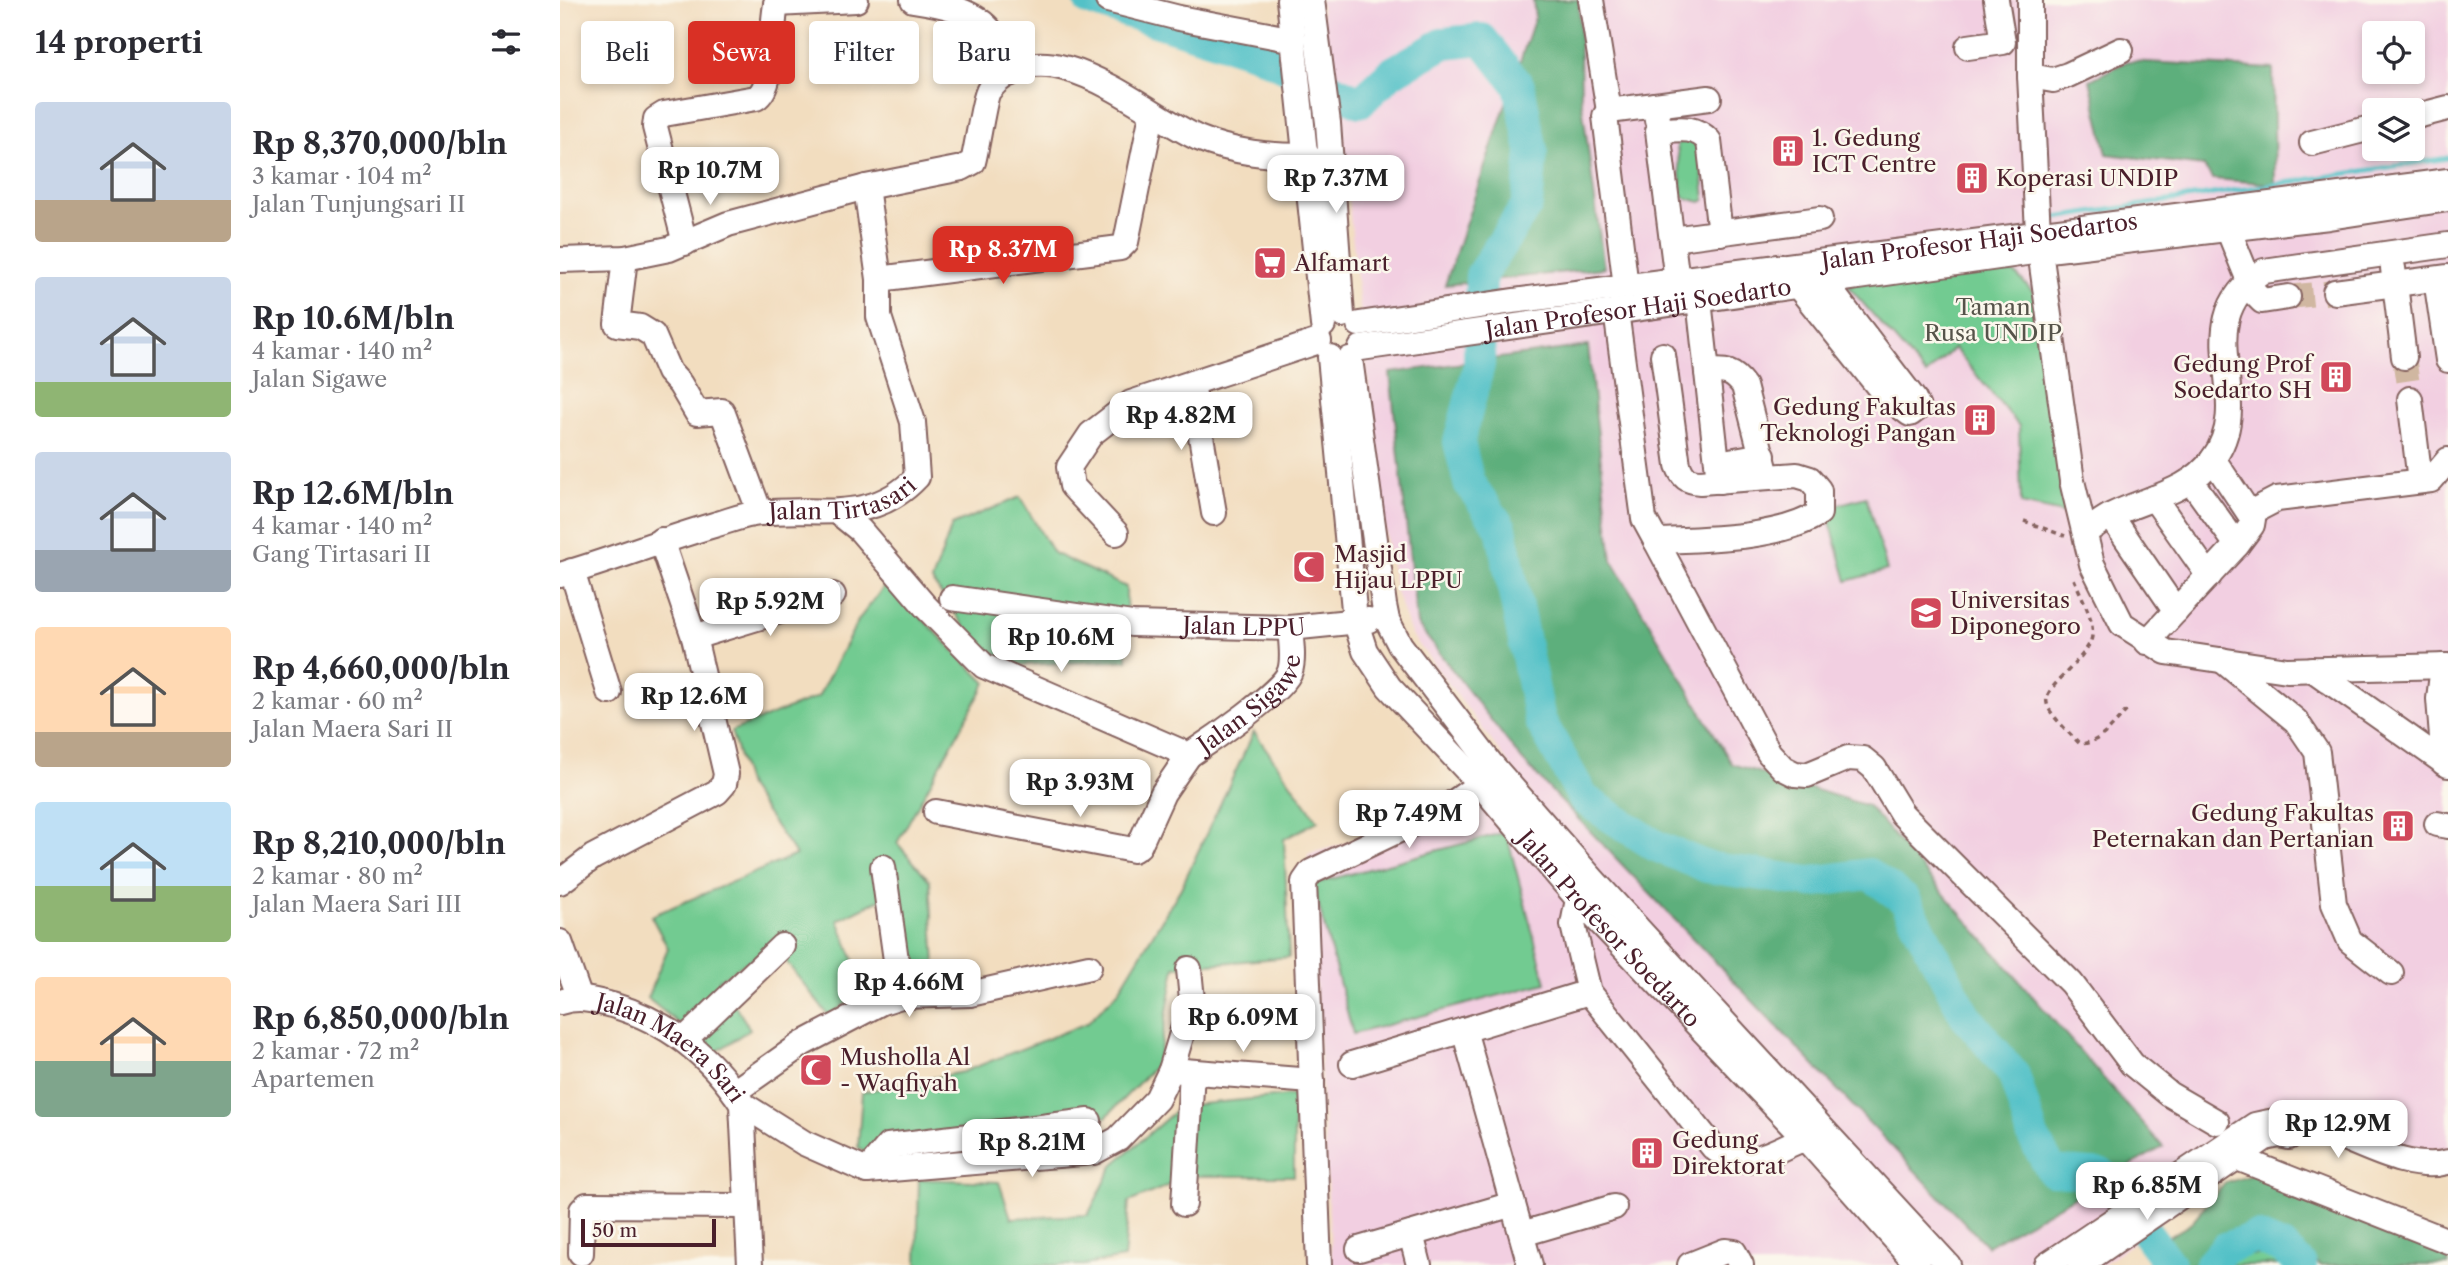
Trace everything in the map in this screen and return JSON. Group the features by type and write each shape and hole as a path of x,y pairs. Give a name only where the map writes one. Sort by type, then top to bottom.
{"street":[{"path":"685,243 655,127 656,119 664,114 756,98 762,94 768,85 777,2 856,0"},
{"path":"913,0 950,7 977,21"},
{"path":"1108,0 1295,49"},
{"name":"Jalan Profesor Soedarto","path":"1289,0 1308,156 1387,620 1400,645 1586,890 1917,1265"},
{"name":"Jalan Profesor Soedarto","path":"1312,0 1328,123 1355,620 1365,651 1389,687 1480,784 1948,1265"},
{"path":"1591,0 1597,17 1609,111"},
{"path":"1996,0 2003,42 2030,65 2053,79 2068,75 2121,50"},
{"path":"2030,0 2030,65 2039,242 2072,481 2072,539 2122,624 2166,652 2287,670 2446,666 2439,699 2446,764"},
{"path":"1968,47 2003,42"},
{"path":"1035,64 1048,64 1121,91 1153,114 1199,138 1243,153 1308,156"},
{"path":"560,260 625,258 685,243 728,224 866,187 962,168 972,162 988,91 997,84"},
{"path":"1626,287 1605,116 1609,111 1709,98"},
{"path":"1655,106 1677,281"},
{"path":"2425,114 2448,108"},
{"path":"879,279 1120,248 1126,242 1153,114"},
{"path":"1658,131 1692,129 1701,132 1709,141 1720,233"},
{"path":"2312,143 2362,130"},
{"name":"Jalan Profesor Haji Soedartos","path":"1514,313 1626,287 2039,242 2448,181"},
{"name":"Jalan Tirtasari","path":"566,573 661,540 760,513 839,513 884,502 901,493 917,477 913,422 879,317 879,279 866,187"},
{"name":"Jalan Profesor Haji Soedarto","path":"1341,339 1454,310 1514,313 1616,312 1825,283 2039,242 2228,229 2448,199"},
{"path":"1672,239 1820,219"},
{"path":"2228,229 2249,281 2262,301 2288,297"},
{"path":"2072,539 2110,516 2191,481 2213,459 2230,427 2224,318 2234,298 2249,281 2264,271 2390,251 2448,245"},
{"path":"2390,251 2404,358"},
{"path":"625,258 617,324 640,327 653,335 669,372 680,384 697,413 722,411 760,513"},
{"path":"2335,292 2442,278 2448,360"},
{"path":"1798,286 1825,324 1886,396 1910,414 1914,413 1918,408 1914,399 1825,283"},
{"path":"1699,300 1719,472"},
{"path":"1616,312 1644,519 1769,753 1783,768 1795,774 1807,775 1848,758 1863,759 1874,768 1902,814 2071,983 2132,1064 2169,1094 2217,1122"},
{"name":"Jalan Profesor Haji Soedarto","path":"1341,339 1468,331 1514,313"},
{"path":"1116,533 1072,486 1069,467 1091,434 1131,403 1341,339"},
{"path":"1656,541 1740,537 1804,521 1819,513 1819,490 1811,479 1765,465 1719,472 1688,481 1682,475 1678,465 1662,355"},
{"path":"1707,372 1727,370 1736,375 1745,386 1765,465"},
{"path":"1192,383 1214,513"},
{"path":"2410,399 2420,481"},
{"path":"2147,642 2237,545 2252,524 2250,513 2213,459"},
{"path":"2250,513 2277,499 2434,479 2448,460"},
{"path":"2191,481 2237,545"},
{"path":"2154,498 2209,576"},
{"name":"Jalan Sigawe","path":"839,513 860,530 925,606 984,666 1189,755 1224,732 1286,680 1291,668 1290,628"},
{"path":"2110,516 2176,611"},
{"path":"560,882 593,857 717,792 724,785 726,774 694,637 661,540"},
{"path":"566,573 609,692"},
{"path":"694,637 833,595"},
{"name":"Jalan LPPU","path":"952,598 1132,624 1290,628 1355,620 1387,620"},
{"path":"2222,660 2296,721 2317,752 2334,904 2350,940 2391,973"},
{"path":"2312,669 2446,764"},
{"path":"936,812 1133,850 1139,846 1163,793 1189,755"},
{"path":"1319,1265 1304,881 1311,872 1447,807 1480,784"},
{"path":"883,867 901,996"},
{"path":"1586,890 1573,925 1589,992 1713,1147 1726,1158 1744,1162 1805,1138"},
{"path":"560,942 569,999"},
{"path":"684,1040 782,946"},
{"path":"1089,967 970,994 901,996 882,1002 802,1044 738,1098 804,1143 867,1171 1094,1152 1118,1139 1181,1071"},
{"path":"1184,1204 1181,1071 1192,1000 1189,970"},
{"path":"1352,1064 1589,992"},
{"name":"Jalan Maera Sari","path":"569,999 651,1018 684,1040 738,1098 750,1265"},
{"path":"1464,1030 1530,1265"},
{"path":"1181,1071 1312,1081"},
{"path":"867,1171 888,1146 1089,1121"},
{"path":"2051,1262 2282,1121 2314,1128 2416,1163 2436,1165 2448,1162"},
{"path":"2080,1265 2234,1150 2265,1138 2279,1135 2420,1175 2439,1178 2448,1175"},
{"path":"2234,1150 2448,1241"},
{"path":"1359,1248 1513,1204"},
{"path":"581,1253 582,1210 587,1205 745,1206"},
{"path":"1522,1234 1614,1208"},
{"path":"1411,1234 1419,1265"},
{"path":"1690,1265 1725,1251 1734,1252 1741,1265"}],"path":[{"path":"2024,521 2072,539"},
{"path":"2073,575 2093,634 2089,646 2047,692 2047,703 2053,716 2080,744 2090,743 2101,737 2128,709"}],"shaded area":[{"name":"Universitas Diponegoro","path":"1320,0 2448,0 2448,1149 2421,1149 2333,1116 2290,1106 2265,1106 2276,1135 2103,1265 1332,1265 1308,854 1531,793 1411,634 1396,592 1383,519 1347,186"}],"green space":[{"path":"1533,0 1579,0 1581,96 1604,268 1445,285 1535,17"},
{"path":"2128,61 2273,69 2275,184 2213,179 2203,166 2107,154 2090,80"},
{"path":"1699,136 1705,200 1701,202 1685,198 1682,193 1677,145 1680,140"},
{"name":"Taman Rusa UNDIP","path":"1991,271 2015,273 2034,293 2071,515 2021,504 2019,426 1954,348 1926,375 1847,285 1906,276"},
{"path":"1588,346 1612,560 1732,764 1868,806 2163,1147 1987,1246 1522,760 1417,624 1390,373"},
{"path":"1020,497 1053,553 1126,587 1127,660 1016,665 977,644 932,581 952,525"},
{"path":"1866,497 1887,570 1847,581 1826,508"},
{"path":"887,583 986,683 897,843 930,881 936,982 910,983 885,897 838,920 865,989 829,1016 773,945 719,980 750,1029 715,1053 647,998 668,948 651,916 796,855 748,787 731,731 818,697 859,619"},
{"path":"1254,732 1318,821 1284,839 1289,957 1175,967 1158,1063 1106,1117 876,1161 858,1147 862,1092 963,1072 1087,1023 1118,992 1181,888"},
{"path":"1506,832 1546,983 1353,1034 1313,884"},
{"path":"1294,1095 1294,1176 1191,1176 1129,1202 1124,1258 1084,1265 917,1265 919,1179 999,1182 1011,1218 1088,1215 1114,1164 1181,1106"},
{"path":"2255,1174 2448,1249 2448,1265 2320,1265 2292,1243 2259,1230 2212,1247 2192,1265 2186,1265 2163,1240 2189,1225 2225,1183"},
{"path":"2234,1255 2275,1255 2284,1265 2224,1265"}],"waterway":[{"path":"1089,0 1256,53 1360,102 1391,73 1444,43 1482,39 1519,86 1532,151 1527,205 1481,275 1479,365 1459,442 1469,483 1501,528 1540,720 1584,799 1656,846 1707,867 1810,882 1869,874 1905,900 1965,1015 2014,1075 2033,1137 2052,1171 2103,1175 2170,1265"},
{"path":"2043,220 2448,158"},
{"path":"2210,1265 2225,1248 2256,1237 2284,1249 2301,1265"}],"tunnel":[{"path":"2288,297 2335,292"},
{"path":"2404,357 2410,399"}],"place":[{"name":"1. Gedung ICT Centre","path":"1788,151"},
{"name":"Koperasi UNDIP","path":"1972,178"},
{"name":"Alfamart","path":"1270,263"},
{"name":"Gedung Prof Soedarto SH","path":"2336,377"},
{"name":"Gedung Fakultas Teknologi Pangan","path":"1980,420"},
{"name":"Masjid Hijau LPPU","path":"1309,567"},
{"name":"Universitas Diponegoro","path":"1926,613"},
{"name":"Gedung Fakultas Peternakan dan Pertanian","path":"2398,826"},
{"name":"Musholla Al - Waqfiyah","path":"816,1070"},
{"name":"Gedung Direktorat","path":"1647,1153"}]}
